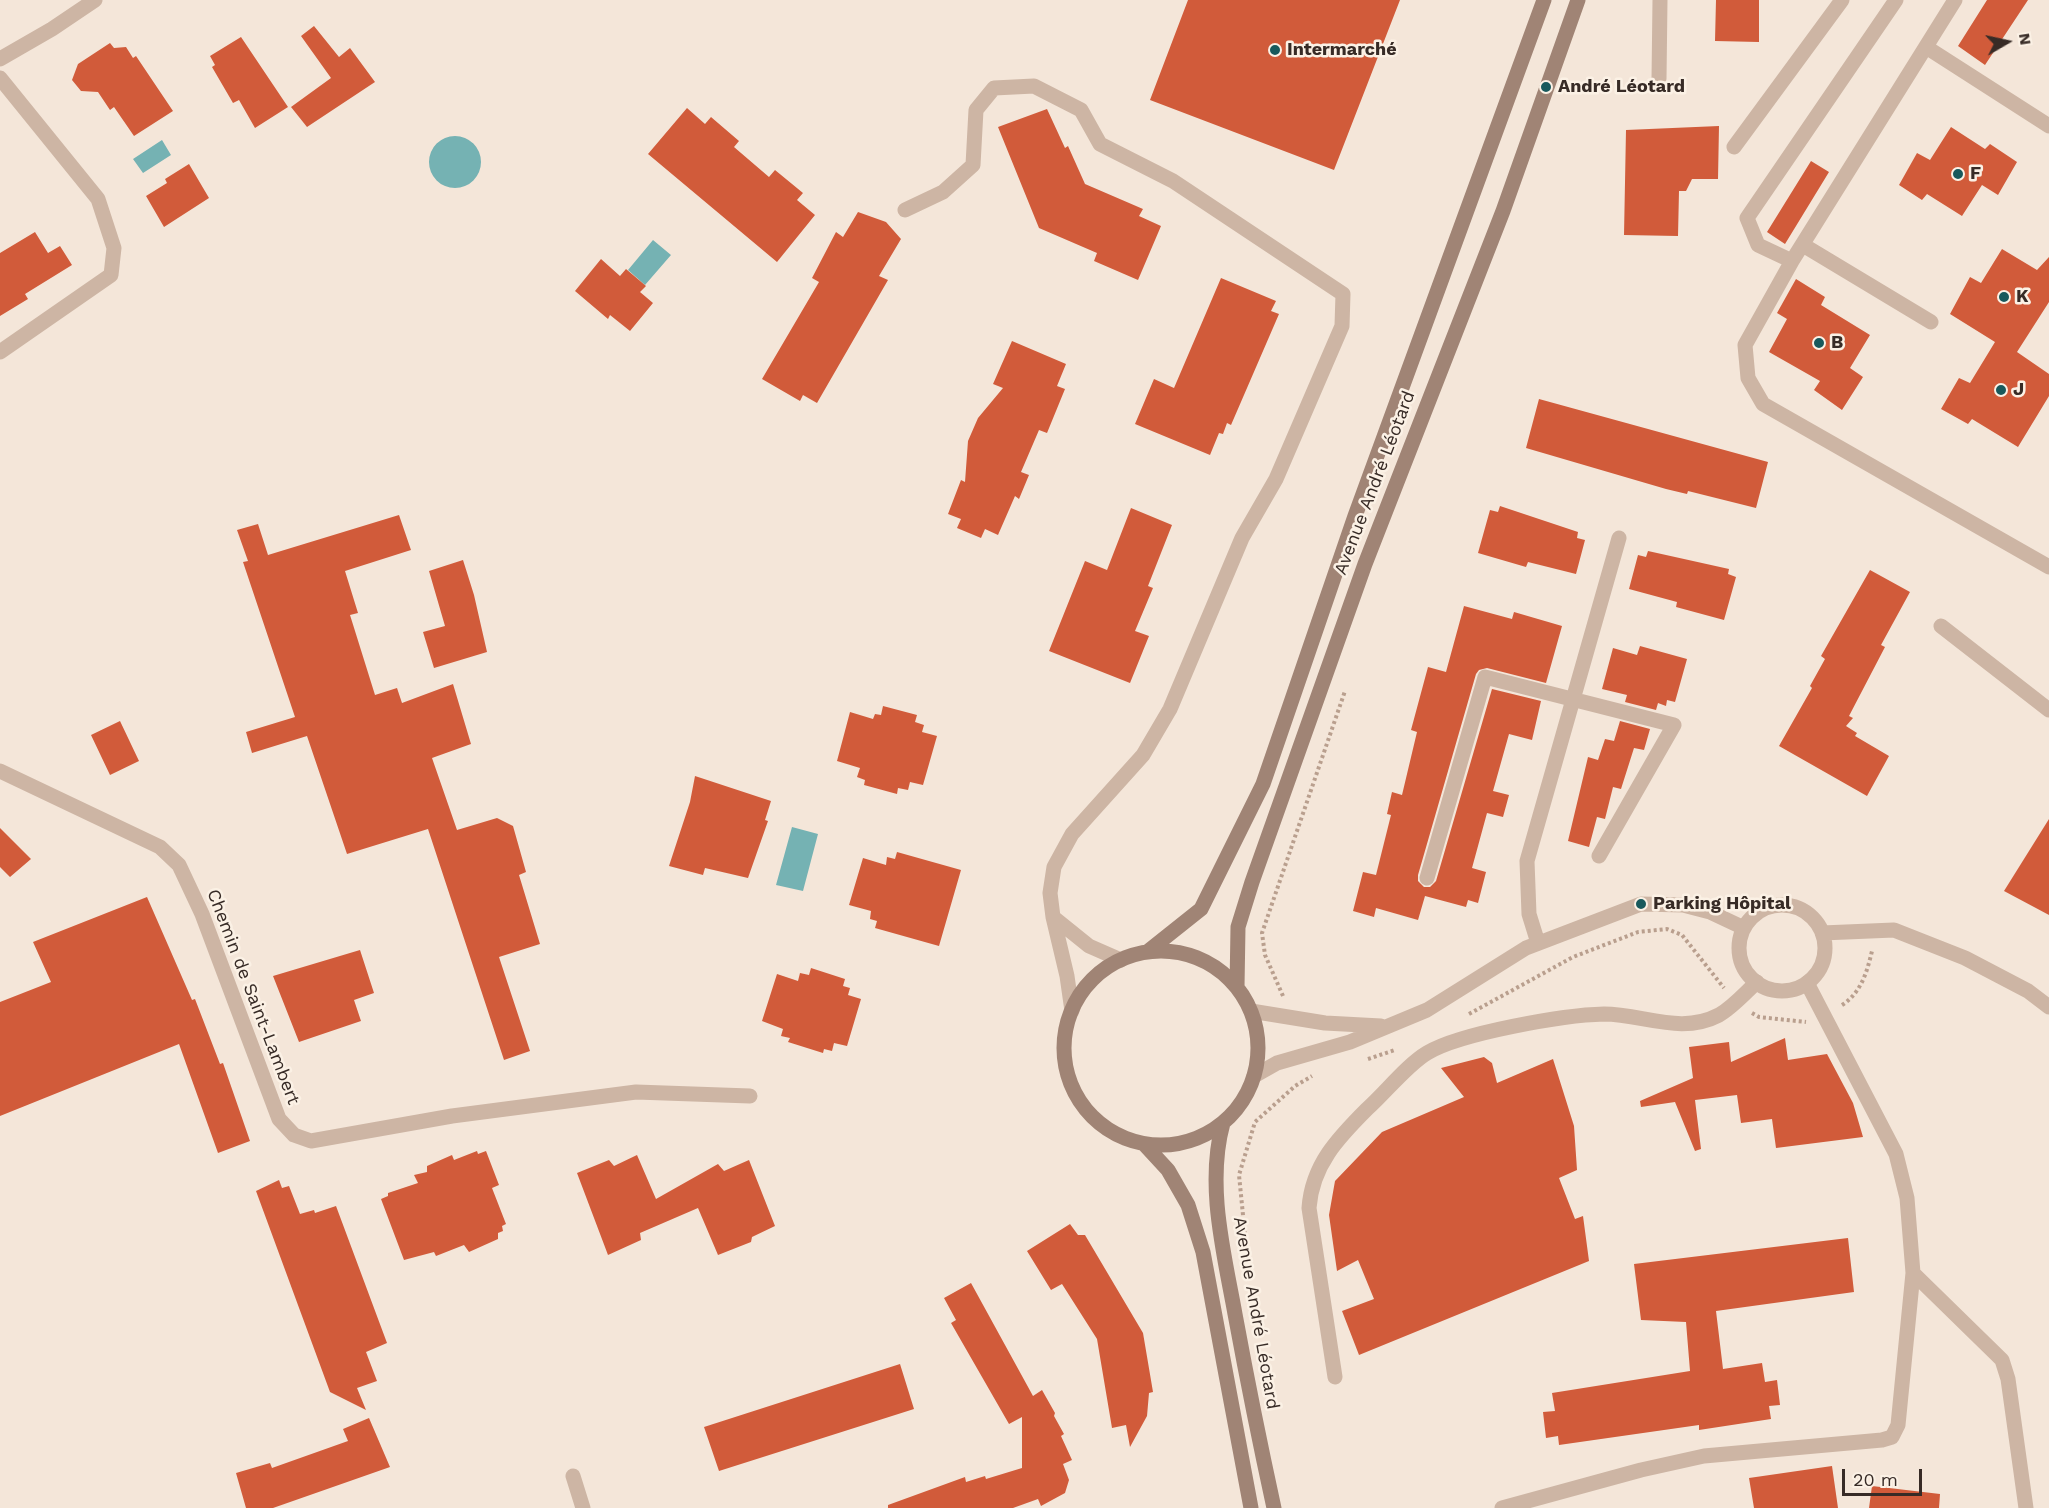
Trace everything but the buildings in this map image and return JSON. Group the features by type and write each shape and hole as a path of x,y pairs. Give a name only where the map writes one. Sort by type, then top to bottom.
{"main road":[{"name":"Avenue André Léotard","path":"1147,952 1201,909 1263,784 1355,516 1544,0"},
{"name":"Avenue André Léotard","path":"1237,987 1238,927 1252,882 1365,564 1503,211 1578,0"},
{"path":"1172,951 1196,957 1218,969 1237,987 1251,1011 1257,1032 1258,1054 1254,1076 1242,1102 1223,1123 1205,1135 1186,1142 1165,1145 1144,1144 1105,1127 1089,1112 1077,1095 1068,1075 1065,1053 1066,1032 1072,1011 1091,981 1121,960 1147,952 1172,951"},
{"name":"Avenue André Léotard","path":"1223,1123 1216,1148 1217,1198 1223,1248 1274,1508"},
{"path":"1144,1144 1168,1170 1188,1205 1203,1252 1251,1508"}],"street":[{"path":"0,59 52,29 95,0"},
{"path":"1659,78 1660,0"},
{"path":"1734,147 1842,0"},
{"path":"1792,261 1758,245 1747,218 1896,0"},
{"path":"1955,0 1792,261 1745,345 1748,378 1763,404 2049,567"},
{"path":"1926,47 2049,126"},
{"path":"0,78 98,199 114,248 111,275 0,352"},
{"path":"905,210 943,192 973,165 976,110 994,88 1034,86 1081,110 1100,144 1173,181 1344,294 1342,326 1276,479 1242,538 1170,709 1143,755 1072,834 1054,867 1050,893 1072,1011"},
{"path":"1803,245 1931,322"},
{"path":"1538,943 1529,914 1527,861 1619,538"},
{"path":"1941,626 2049,710"},
{"path":"1427,878 1485,677 1674,725 1599,856"},
{"name":"Chemin de Saint-Lambert","path":"0,771 160,847 179,865 202,914 279,1119 294,1135 311,1141 452,1116 636,1092 750,1096"},
{"path":"1254,1076 1277,1063 1350,1042 1427,1010 1526,948 1641,904 1683,905 1710,912 1744,928"},
{"path":"1779,905 1793,906 1806,912 1822,933 1825,946 1823,960 1817,973 1807,983 1793,990 1778,991 1757,982 1743,967 1739,952 1744,928 1755,915 1779,905"},
{"path":"1053,917 1089,946 1121,960"},
{"path":"1822,933 1894,930 1965,958 2028,991 2049,1007"},
{"path":"1335,1377 1309,1208 1317,1170 1329,1150 1354,1122 1424,1054 1463,1039 1566,1017 1605,1014 1677,1024 1698,1024 1721,1014 1757,982"},
{"path":"1502,1508 1641,1470 1704,1456 1882,1440 1892,1437 1898,1425 1913,1273 1907,1198 1896,1154 1807,983"},
{"path":"1251,1011 1325,1023 1390,1026"},
{"path":"1913,1273 2002,1360 2008,1379 2026,1508"},
{"path":"573,1476 583,1508"}],"path":[{"path":"1467,1015 1573,957 1638,932 1667,929 1682,935 1721,984"},
{"path":"1753,1013 1759,1017 1812,1023"},
{"path":"1358,1062 1398,1049"},
{"path":"1246,1253 1239,1175 1255,1122 1295,1086 1317,1074"}],"water":[{"path":"450,136 460,136 474,143 481,162 474,181 460,188 450,188 440,184 433,177 429,167 429,157 433,147 440,140"},
{"path":"162,140 171,155 143,173 133,159"},
{"path":"653,240 671,255 645,285 628,270"},
{"path":"792,827 818,834 803,891 776,885"}],"place":[{"name":"Intermarché","path":"1275,50"},
{"name":"André Léotard","path":"1546,87"},
{"name":"F","path":"1958,174"},
{"name":"K","path":"2004,297"},
{"name":"B","path":"1819,343"},
{"name":"J","path":"2001,390"},
{"name":"Parking Hôpital","path":"1641,904"}]}
